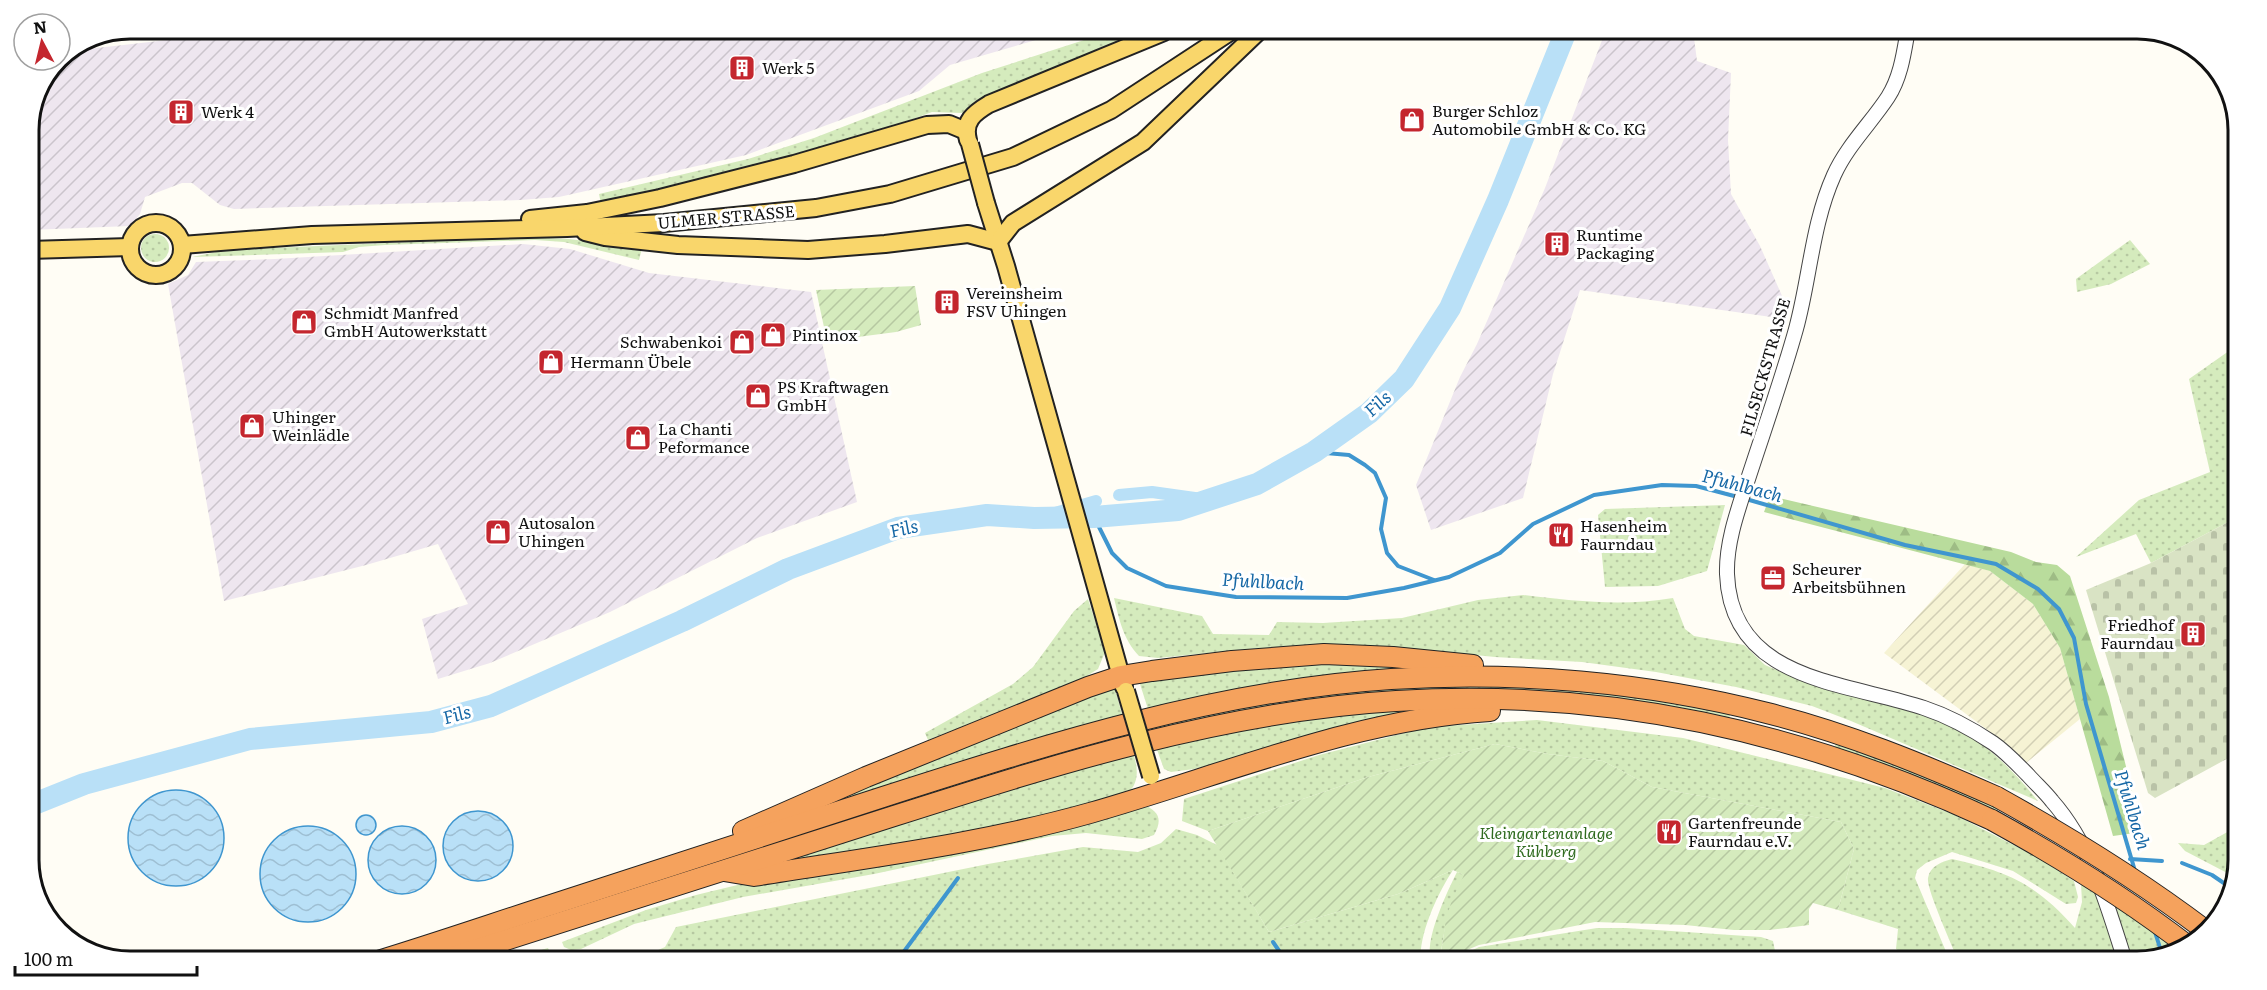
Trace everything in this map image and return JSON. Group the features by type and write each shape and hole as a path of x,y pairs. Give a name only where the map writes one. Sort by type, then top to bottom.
{"highway":[{"path":"718,861 744,831 866,777 1088,687 1123,684 1232,661 1324,654 1393,657 1492,666 1522,677"},
{"path":"470,951 1043,747 1151,718 1293,690 1389,679 1455,676 1522,677 1678,694 1766,712 1889,752 1997,797 2095,853 2160,896 2199,926"},
{"path":"415,951 718,861 1158,738 1289,713 1396,701 1539,701 1584,704 1659,713 1719,724 1774,738 1882,773 1992,820 2097,881 2143,911 2180,940"},
{"path":"718,861 754,876 971,841 1089,813 1153,784 1353,733 1438,716 1506,710 1539,701"}],"main road":[{"path":"1147,39 989,104 976,112 968,122 968,138 1153,784"},
{"name":"ULMER STRASSE","path":"182,245 312,235 664,223 816,208 890,194 1013,157 1111,110 1219,39"},
{"path":"999,242 1013,223 1143,142 1251,39"},
{"path":"490,230 531,219 587,213 660,198 794,164 927,125 949,124 968,138"},
{"path":"155,223 170,227 176,232 182,245 181,256 177,264 171,270 154,275 140,270 131,258 130,247 134,234 140,228 155,223"},
{"path":"567,228 605,237 678,245 808,250 968,234 999,242"},
{"path":"39,250 130,247"}],"street":[{"name":"FILSECKSTRASSE","path":"1906,39 1902,61 1889,96 1835,172 1820,212 1796,328 1739,507 1727,563 1731,600 1740,622 1757,646 1769,658 1793,671 1926,709 1970,729 1996,745 2054,802 2085,851 2110,914 2122,951"}],"shaded area":[{"path":"176,39 1039,39 950,65 919,91 746,155 559,197 234,209 220,205 192,183 182,183 145,197 140,214 130,226 39,230 39,124 42,107 54,80 61,72 72,72 72,61 90,49"},
{"path":"1603,39 1694,39 1697,61 1731,73 1728,140 1731,194 1760,246 1787,307 1785,319 1580,290 1553,374 1523,498 1431,530 1416,485 1460,377 1477,344 1545,188"},
{"path":"523,244 570,249 649,273 811,292 857,502 757,538 610,612 490,663 438,679 422,619 468,604 438,544 224,601 168,284 188,275 196,262"},
{"path":"1965,564 1990,571 2033,604 2060,648 2080,719 2026,763 1997,737 1884,653"}],"green space":[{"path":"1087,39 1125,39 977,100 962,113 932,112 894,126 733,172 601,204 599,194 748,159 814,138 982,73"},
{"path":"155,234 165,238 169,248 165,258 155,262 145,258 141,248 145,238"},
{"path":"526,237 569,239 642,248 639,260 564,242 535,240 385,245 359,247 343,252 192,257 249,249"},
{"path":"2130,240 2150,264 2111,284 2077,292 2076,279"},
{"path":"915,286 921,325 896,332 827,341 816,290"},
{"path":"2228,352 2228,522 2151,563 2136,534 2076,557 2139,500 2210,472 2189,379"},
{"path":"1770,496 2011,552 2036,562 2057,565 2070,576 2109,697 2142,832 2113,836 2060,648 2033,604 1990,571 1764,512"},
{"path":"1725,505 1707,571 1658,586 1605,587 1598,515 1605,509"},
{"path":"2228,522 2228,758 2155,798 2148,793 2086,590 2151,563"},
{"path":"1523,595 1617,603 1673,598 1685,629 1694,636 1744,645 1765,665 1786,674 1919,713 1971,737 2002,762 2038,801 1812,706 1736,687 1656,672 1582,662 1495,657 1385,646 1312,646 1247,649 1158,658 1139,656 1125,636 1114,598 1202,616 1213,634 1269,635 1277,622 1323,623 1402,618 1478,600"},
{"path":"1088,599 1105,652 1098,669 1082,679 928,740 925,733 1013,684 1033,667 1074,611"},
{"path":"1342,663 1417,667 1417,670 1148,709 1139,681 1262,666"},
{"path":"1430,684 1562,686 1731,711 1729,719 1561,693 1152,732 1150,725 1300,696"},
{"path":"1112,688 1115,689 1123,718 812,810 886,773"},
{"path":"1430,707 1430,710 1388,717 1194,769 1171,772 1164,769 1156,747 1303,719"},
{"path":"1537,720 1683,738 1885,788 1955,815 2039,858 2074,881 2078,897 2076,903 2066,904 2013,871 1952,852 1926,863 1917,870 1915,878 1946,951 1898,951 1896,949 1898,929 1838,910 1854,849 1841,822 1652,787 1603,761 1495,744 1368,777 1208,831 1182,821 1184,799 1319,755 1428,727"},
{"path":"1127,731 1129,738 722,863 446,951 428,951 726,854"},
{"path":"1836,740 1913,768 1999,807 1996,813 1909,774 1835,747"},
{"name":"Kleingartenanlage Kühberg","path":"1495,744 1603,761 1652,787 1841,822 1854,849 1838,910 1813,903 1809,909 1809,925 1769,930 1734,930 1685,925 1595,922 1479,945 1465,951 1441,951 1446,919 1464,875 1453,870 1398,894 1269,932 1208,831 1368,777"},
{"path":"1133,753 1137,774 1133,787 1130,791 1111,797 988,829 920,842 784,862 784,859 933,811"},
{"path":"1142,804 1156,813 1159,820 1154,835 1142,839 1086,833 1052,836 874,874 743,897 634,924 581,949 571,950 564,947 562,942 646,910 754,881"},
{"path":"1176,829 1197,835 1217,845 1269,932 1398,894 1453,870 1436,901 1426,926 1421,951 656,951 665,947 676,927 1083,847 1138,852 1161,843"},
{"path":"2228,832 2227,873 2185,851 2178,843 2204,845"},
{"path":"1952,859 2006,875 2034,890 2075,928 2082,902 2081,884 2097,895 2114,951 1954,951 1935,905 1928,878 1940,863"},
{"path":"1457,872 1465,875 1448,916 1441,951 1430,951 1433,930"},
{"path":"2113,904 2170,945 2149,950 2127,951"},
{"path":"1597,928 1626,928 1761,937 1773,941 1775,951 1471,951 1479,947"}],"water":[{"path":"176,790 194,794 210,804 220,820 224,838 220,856 210,872 194,882 176,886 158,882 142,872 132,856 128,838 132,820 142,804 158,794"},
{"path":"478,811 491,814 503,821 510,833 513,846 510,859 503,871 491,878 478,881 465,878 453,871 446,859 443,846 446,833 453,821 465,814"},
{"path":"366,815 373,818 376,825 373,832 366,835 359,832 356,825 359,818"},
{"path":"308,826 327,829 342,840 353,855 356,874 353,893 342,908 327,919 308,922 289,919 274,908 263,893 260,874 263,855 274,840 289,829"},
{"path":"402,826 415,829 426,836 433,847 436,860 433,873 426,884 415,891 402,894 389,891 378,884 371,873 368,860 371,847 378,836 389,829"}],"waterway":[{"name":"Fils","path":"39,802 84,784 250,739 431,722 491,706 682,621 788,569 898,528 987,515 1034,518 1094,517 1178,510 1257,484 1314,452 1369,413 1404,379 1450,308 1498,200 1563,39"},
{"path":"1314,452 1349,455 1375,473 1386,498 1381,529 1387,553 1398,566 1434,580"},
{"name":"Pfuhlbach","path":"1094,517 1112,553 1127,568 1166,586 1236,597 1347,598 1449,577 1500,553 1533,524 1594,495 1662,485 1696,486 1738,497"},
{"path":"1119,495 1152,492 1209,500"},
{"name":"Pfuhlbach","path":"1746,499 1905,545 1996,564 2038,589 2059,609 2074,638 2086,704 2135,871"},
{"path":"1038,518 1096,501"},
{"path":"2130,859 2162,861"},
{"path":"2182,863 2212,875 2224,883"},
{"path":"904,951 958,878"},
{"name":"Pfuhlbach","path":"2154,929 2160,948"},
{"path":"1273,942 1279,951"}],"place":[{"name":"Werk 5","path":"742,68"},
{"name":"Werk 4","path":"181,112"},
{"name":"Burger Schloz Automobile GmbH & Co. KG","path":"1412,120"},
{"name":"Runtime Packaging","path":"1557,244"},
{"name":"Vereinsheim FSV Uhingen","path":"947,302"},
{"name":"Schmidt Manfred GmbH Autowerkstatt","path":"304,322"},
{"name":"Pintinox","path":"773,335"},
{"name":"Schwabenkoi","path":"742,342"},
{"name":"Hermann Übele","path":"551,362"},
{"name":"PS Kraftwagen GmbH","path":"758,396"},
{"name":"Uhinger Weinlädle","path":"252,426"},
{"name":"La Chanti Peformance","path":"638,438"},
{"name":"Autosalon Uhingen","path":"498,532"},
{"name":"Hasenheim Faurndau","path":"1561,535"},
{"name":"Scheurer Arbeitsbühnen","path":"1773,578"},
{"name":"Friedhof Faurndau","path":"2193,634"},
{"name":"Gartenfreunde Faurndau e.V.","path":"1669,832"}]}
